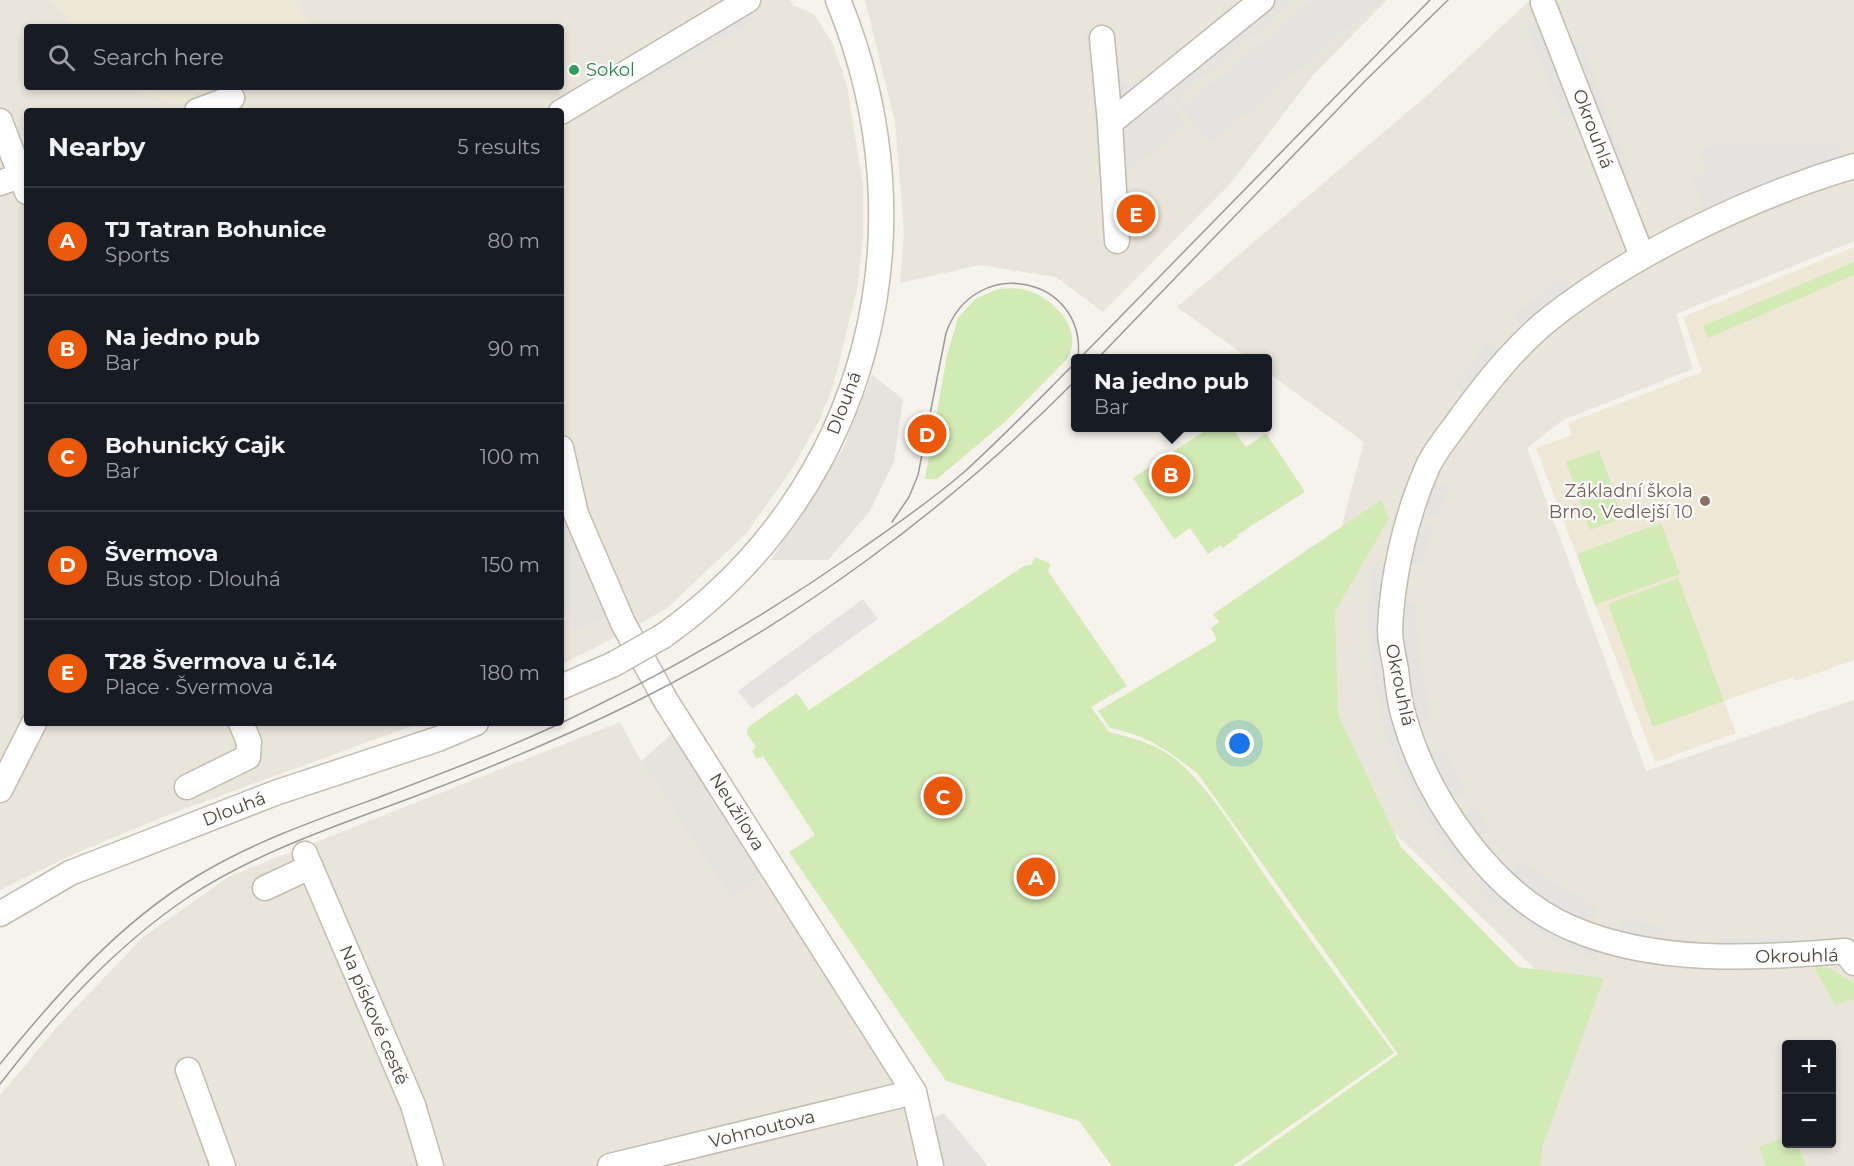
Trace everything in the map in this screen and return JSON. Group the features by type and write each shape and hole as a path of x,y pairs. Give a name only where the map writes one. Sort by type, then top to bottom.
{"street":[{"path":"564,110 748,0"},
{"name":"Dlouhá","path":"564,686 614,664 663,636 693,615 729,581 789,510 823,456 854,387 873,309 882,244 882,189 872,113 863,72 852,34 838,0"},
{"path":"1110,123 1262,0"},
{"name":"Okrouhlá","path":"1543,3 1642,256"},
{"path":"1102,38 1117,241"},
{"path":"205,108 232,98"},
{"path":"0,122 19,181"},
{"name":"Okrouhlá","path":"1854,166 1729,214 1642,256 1551,317 1486,383 1429,464 1398,558 1390,633 1403,717 1432,788 1478,855 1513,893 1569,927 1610,942 1698,956 1767,957 1845,951 1854,963"},
{"name":"Neužilova","path":"564,461 576,514 623,623 666,701 914,1092 931,1166"},
{"path":"0,790 32,726"},
{"path":"187,787 248,757 249,742 242,726"},
{"name":"Dlouhá","path":"0,914 70,873 275,793 438,739 469,726"},
{"name":"Na pískové cestě","path":"265,888 308,860 412,1105 431,1166"},
{"path":"188,1070 223,1166"},
{"name":"Vohnoutova","path":"610,1166 914,1092"}],"shaded area":[{"path":"0,0 790,0 793,5 814,14 833,44 847,86 863,184 863,236 858,284 834,384 819,421 792,469 746,534 667,608 564,663 564,606 573,631 608,618 564,481 564,108 24,108 24,726 412,726 170,814 74,854 0,890"},
{"path":"51,0 297,0 308,24 71,24"},
{"path":"865,0 1387,0 1314,74 1230,184 1103,312 1056,277 980,265 900,283 904,233 895,122"},
{"path":"1274,0 1295,0 1179,97 1186,105 1313,0 1382,0 1211,143 1165,91"},
{"path":"1530,0 1854,0 1854,241 1676,314 1693,369 1563,420 1527,448 1646,771 1854,700 1854,1166 1515,1166 1564,997 1349,789 1314,631 1364,442 1272,376 1272,354 1242,354 1177,307 1431,92"},
{"path":"743,8 757,15 753,21 688,59 610,100 597,94"},
{"path":"1556,12 1569,48 1582,44 1630,174 1602,184 1575,113 1563,118 1527,26"},
{"path":"1102,27 1124,82 1163,94 1186,124 1117,182 1106,240 1085,29"},
{"path":"135,90 216,90 177,104"},
{"path":"1720,143 1836,145 1844,159 1705,212 1692,177 1708,171 1699,149"},
{"name":"Základní škola Brno, Vedlejší 10","path":"1854,247 1854,660 1795,681 1793,677 1724,701 1736,733 1655,762 1536,448 1572,435 1568,423 1702,372 1683,317"},
{"path":"1562,275 1572,289 1524,328 1513,317"},
{"path":"1488,343 1500,354 1466,393 1455,384"},
{"path":"872,375 903,399 894,461 870,511 828,560 771,560 843,449"},
{"path":"564,481 608,618 573,631 564,606"},
{"path":"1433,481 1450,486 1438,517 1421,511"},
{"path":"1418,523 1432,527 1422,565 1407,561"},
{"path":"1372,564 1385,565 1403,602 1417,603 1418,645 1431,718 1417,722 1429,756 1444,748 1466,792 1453,799 1462,816 1475,806 1491,829 1478,840 1512,872 1522,860 1549,880 1599,908 1593,921 1600,948 1595,960 1552,940 1493,902 1477,887 1485,877 1468,858 1458,867 1417,806 1387,740 1374,678 1368,621"},
{"path":"863,599 878,619 752,709 738,691"},
{"path":"620,722 641,761 731,898 781,866 900,1050 932,1166 0,1166 0,1095 57,1027 142,938 230,876"},
{"path":"672,734 766,876 731,898 641,761"},
{"path":"1622,917 1666,928 1661,945 1617,935"},
{"path":"1792,935 1794,947 1717,951 1718,939"},
{"path":"944,1113 988,1166 939,1166 929,1119"}],"green space":[{"path":"1854,262 1854,275 1708,338 1703,326"},
{"path":"998,289 1023,289 1047,300 1064,317 1072,337 1072,348 1067,359 1006,421 937,479 925,479 947,355 958,318 975,299"},
{"path":"1203,432 1235,432 1246,447 1266,433 1305,492 1237,535 1238,537 1223,548 1221,545 1208,554 1190,528 1174,539 1133,478"},
{"path":"1599,450 1623,518 1590,530 1566,462"},
{"path":"1381,500 1389,518 1335,612 1338,715 1401,847 1518,967 1604,978 1542,1148 1541,1166 1240,1166 1398,1054 1198,774 1157,745 1135,735 1110,728 1098,711 1217,640 1211,628 1219,622 1213,614"},
{"path":"1661,523 1680,574 1595,605 1577,554"},
{"path":"1035,557 1051,564 1048,571 1127,686 1091,707 1109,732 1163,751 1179,762 1205,789 1285,904 1394,1053 1233,1166 1112,1166 1079,1121 946,1081 789,852 815,835 763,756 757,759 752,751 756,747 747,734 748,727 797,693 809,710 1024,566 1031,565"},
{"path":"1678,578 1724,701 1653,727 1608,604"},
{"path":"1814,967 1829,968 1854,983 1854,999 1835,1005"},
{"path":"1782,1138 1782,1148 1799,1148 1806,1166 1766,1166 1759,1147"}],"tram line":[{"path":"1084,354 1430,0"},
{"path":"1102,354 1365,81 1448,0"},
{"path":"892,522 909,497 918,475 946,333 960,308 980,292 1002,284 1026,285 1048,293 1065,308 1076,330 1078,354"},
{"path":"564,721 658,674 760,616 898,523 963,473 1071,367"},
{"path":"0,1084 87,982 136,937 190,896 216,880 272,852 526,752 606,716 694,671 753,637 811,600 922,518 1026,429 1071,385"},
{"path":"0,1064 44,1011 115,938 168,895 197,876 285,832 457,767 553,726"}],"place":[{"name":"Sokol","path":"574,70"},
{"name":"T28 Švermova u č.14","path":"1136,214"},
{"name":"Švermova","path":"927,434"},
{"name":"Na jedno pub","path":"1171,474"},
{"name":"Základní škola Brno, Vedlejší 10","path":"1705,501"},
{"name":"Bohunický Cajk","path":"943,796"},
{"name":"TJ Tatran Bohunice","path":"1036,877"}]}
